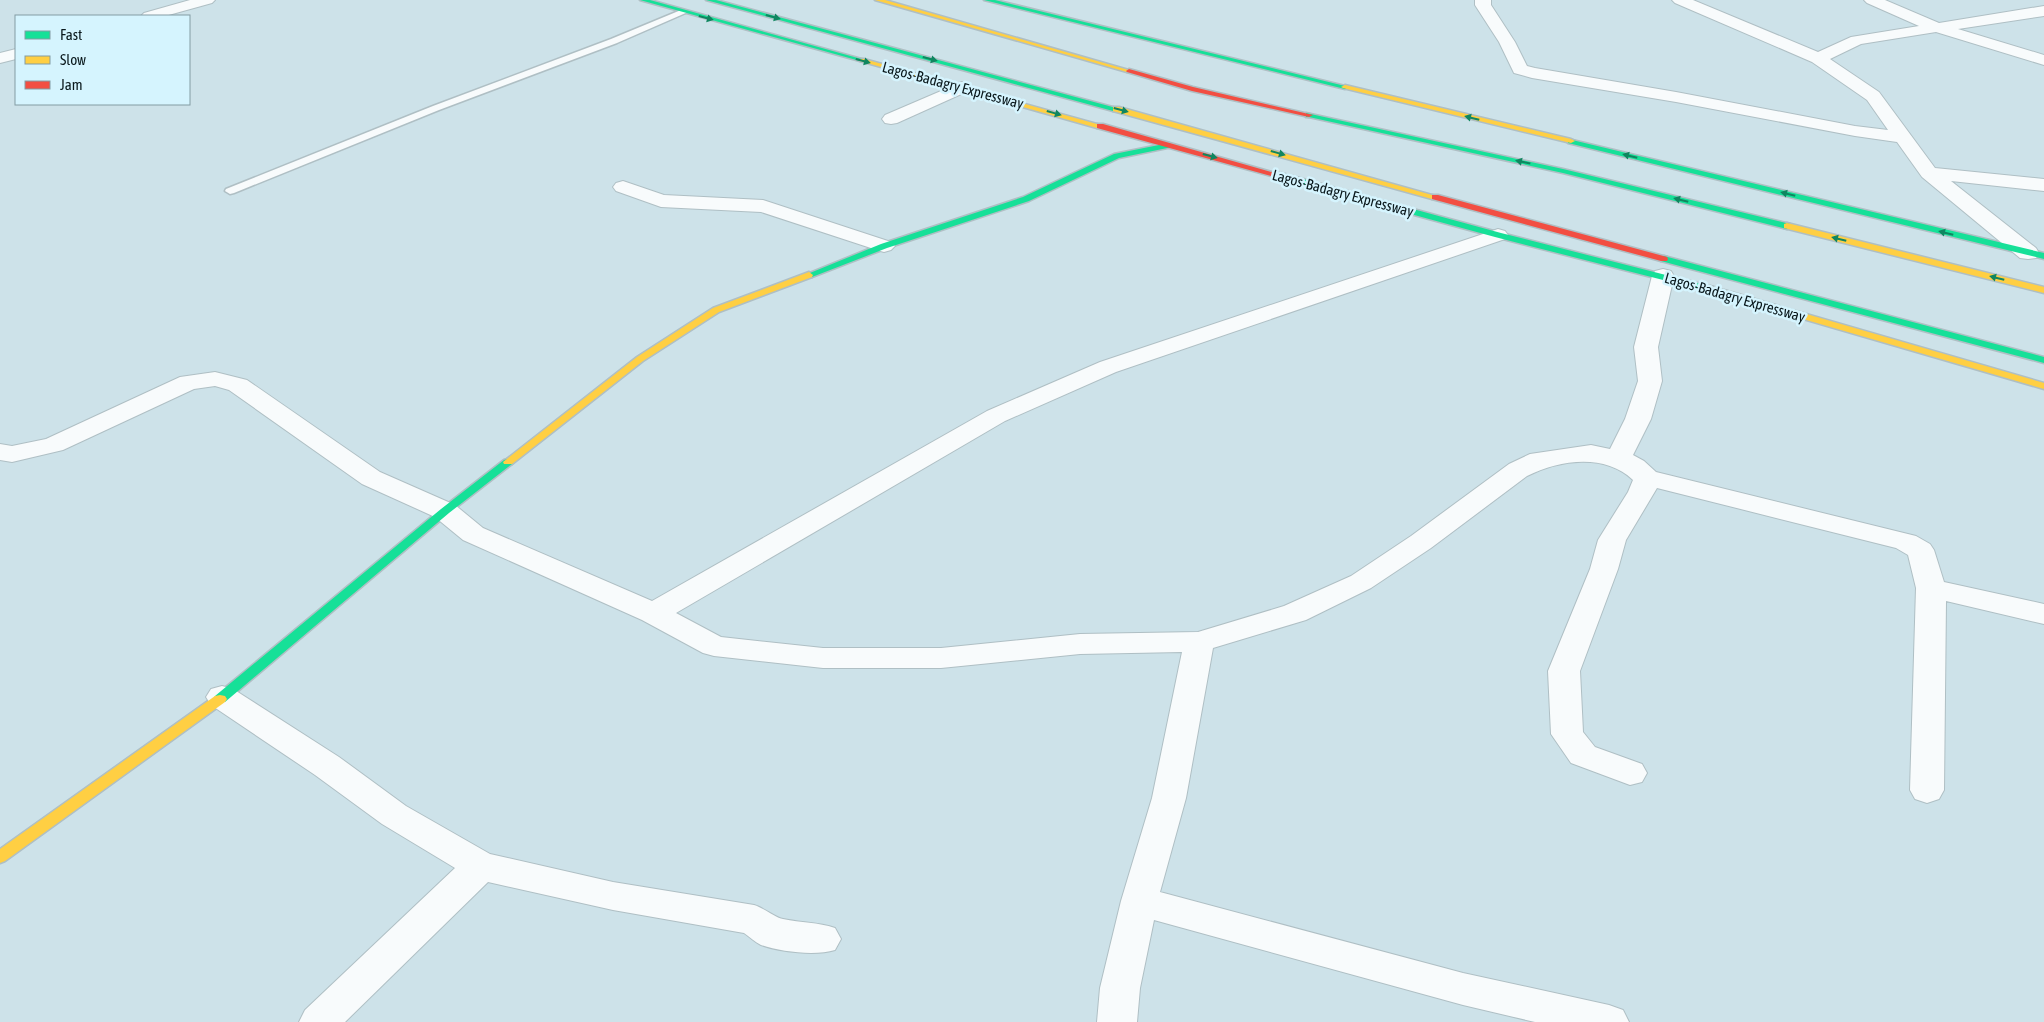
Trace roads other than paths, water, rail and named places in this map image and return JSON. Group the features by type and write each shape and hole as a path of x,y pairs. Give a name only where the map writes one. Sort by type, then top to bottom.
{"main road":[{"name":"Lagos-Badagry Expressway","path":"642,0 1498,235 1663,276 2044,386"},
{"name":"Lagos-Badagry Expressway","path":"709,0 1154,119 1512,219 2044,360"},
{"path":"878,0 1192,88 1563,171 2044,290"},
{"path":"987,0 2036,254"},
{"path":"1117,156 1121,132"},
{"path":"6,844 222,697 445,511 640,360 716,310 884,246 1026,199 1117,156 1169,145"}],"street":[{"path":"153,15 207,0"},
{"path":"1482,0 1507,42 1520,69 1532,73 1676,97 1855,131 1902,137"},
{"path":"1680,0 1818,58 1872,96 1929,173 2036,254"},
{"path":"1872,0 1938,28 2044,60"},
{"path":"1818,58 1857,40 2044,11"},
{"path":"0,58 15,54"},
{"path":"891,119 962,88"},
{"path":"1929,173 2044,185"},
{"path":"623,187 661,202 763,206 884,246"},
{"path":"653,613 1005,412 1108,367 1498,235"},
{"path":"1618,458 1638,419 1650,381 1646,347 1663,276"},
{"path":"0,452 12,454 54,445 189,382 215,379 238,385 371,478 445,511 473,534 653,613 714,646 822,658 941,658 1080,644 1199,642 1295,613 1361,582 1421,542 1518,470 1539,460 1592,453 1618,458 1636,467 1647,478 1906,542 1920,550 1927,568 1931,588 1927,790"},
{"path":"1630,773 1584,755 1567,734 1564,671 1604,569 1612,540 1642,492 1647,478"},
{"path":"1931,588 2044,614"},
{"path":"1117,1022 1120,988 1139,901 1169,798 1199,642"},
{"path":"222,697 327,766 394,815 481,866 613,896 754,920 772,933 822,939"},
{"path":"319,1022 481,866"},
{"path":"1139,901 1462,989 1609,1022"}],"lane":[{"path":"230,191 684,12"}]}
